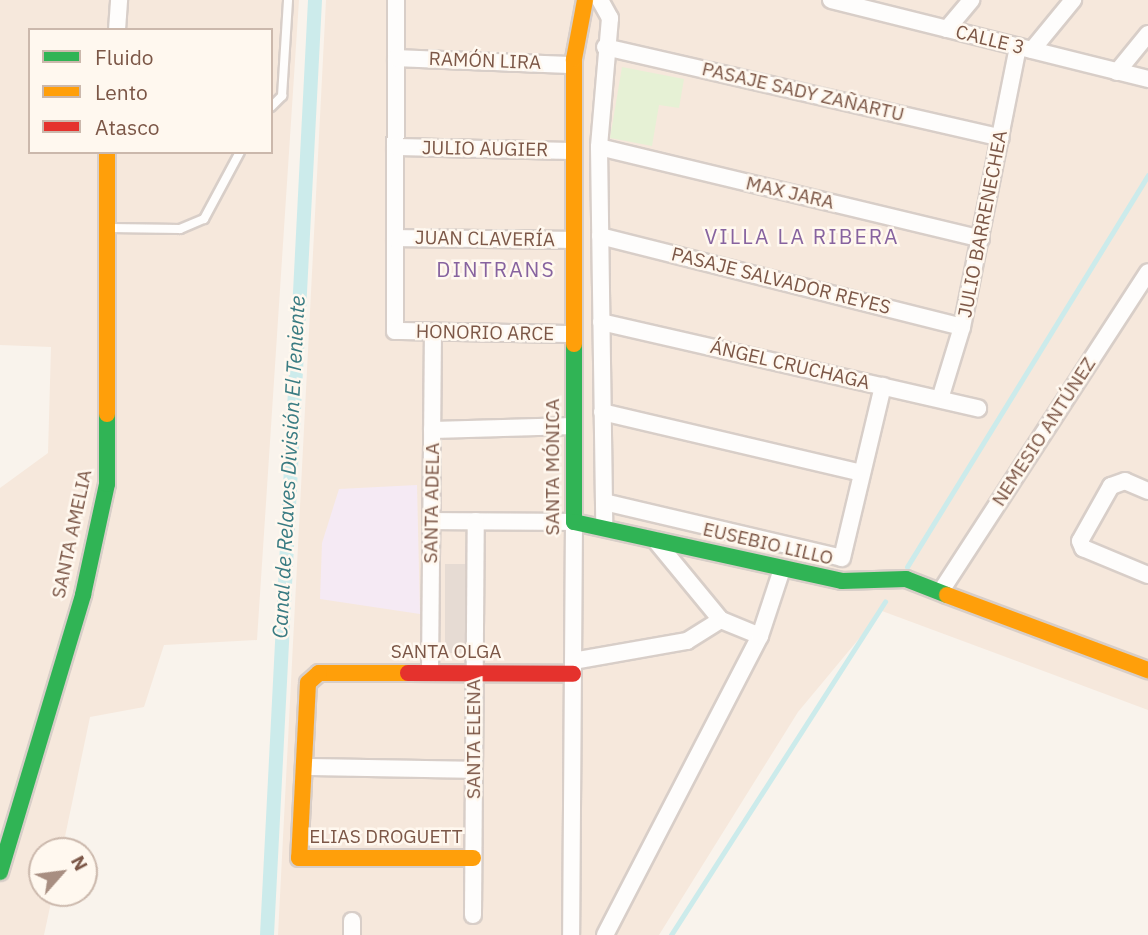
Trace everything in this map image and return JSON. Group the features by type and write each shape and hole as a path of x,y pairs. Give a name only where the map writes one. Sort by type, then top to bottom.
{"street":[{"path":"117,28 119,0"},
{"path":"395,238 396,0"},
{"name":"SANTA MÓNICA","path":"571,935 574,65 585,0"},
{"path":"600,0 610,18 605,47 599,147 604,528"},
{"name":"CALLE 3","path":"831,0 879,5 947,29 1148,79"},
{"path":"947,29 971,0"},
{"path":"1025,48 1073,0"},
{"path":"1117,72 1148,34"},
{"name":"PASAJE SADY ZAÑARTU","path":"605,47 1001,138"},
{"name":"JULIO BARRENECHEA","path":"940,399 962,327 1001,138 1025,48"},
{"name":"RAMÓN LIRA","path":"396,58 574,65"},
{"name":"JULIO AUGIER","path":"396,147 574,151"},
{"name":"MAX JARA","path":"599,147 981,239"},
{"name":"SANTA AMELIA","path":"0,872 83,595 107,484 107,154"},
{"name":"PASAJE SALVADOR REYES","path":"600,236 962,327"},
{"name":"JUAN CLAVERÍA","path":"395,238 574,240"},
{"name":"HONORIO ARCE","path":"395,238 395,331 574,334"},
{"name":"NEMESIO ANTÚNEZ","path":"941,591 1148,272"},
{"name":"ÁNGEL CRUCHAGA","path":"601,322 978,408"},
{"name":"SANTA ADELA","path":"430,673 433,333"},
{"path":"604,502 842,558 883,386"},
{"path":"602,412 862,473"},
{"path":"432,429 574,426"},
{"path":"1148,491 1125,481 1111,486 1080,541 1083,548 1148,575"},
{"path":"431,521 574,522"},
{"name":"SANTA ELENA","path":"473,915 476,521"},
{"name":"EUSEBIO LILLO","path":"574,522 842,581 894,577 941,591 1148,670"},
{"path":"654,540 721,620 760,636"},
{"path":"605,935 760,636 782,569"},
{"path":"573,668 687,641 721,620"},
{"name":"SANTA OLGA","path":"304,767 308,683 319,673 475,674 573,668"},
{"path":"304,767 474,769"},
{"name":"ELIAS DROGUETT","path":"304,767 299,858 473,858"}],"lane":[{"path":"273,105 282,96 288,0"},
{"path":"106,228 180,229 204,219 239,154"}],"shaded area":[{"path":"0,0 299,0 257,640 164,645 144,707 90,717 65,837 28,837 28,907 50,907 44,935 0,935 0,488 48,453 51,347 0,345"},
{"path":"326,0 1148,0 1148,710 882,611 798,712 659,935 278,935"},
{"path":"417,485 420,614 320,599 322,543 339,489"}],"green space":[{"path":"622,67 684,79 679,108 659,105 652,146 610,138"}],"building":[{"path":"445,564 467,564 467,653 445,653"}],"waterway":[{"name":"Canal de Relaves División El Teniente","path":"267,935 315,0"},
{"path":"907,567 1148,175"},
{"path":"671,935 885,602"}],"traffic: fast":[{"path":"574,344 574,522 842,581 906,579 947,595"},
{"path":"0,872 83,595 107,484 107,414"}],"traffic: slow":[{"path":"574,344 574,59 585,0"},
{"path":"107,154 107,414"},
{"path":"947,595 1148,670"},
{"path":"408,673 319,673 308,683 299,858 473,858"}],"traffic: jam":[{"path":"408,673 573,674"}],"district":[{"name":"VILLA LA RIBERA","path":"802,236"},
{"name":"DINTRANS","path":"496,269"}]}
